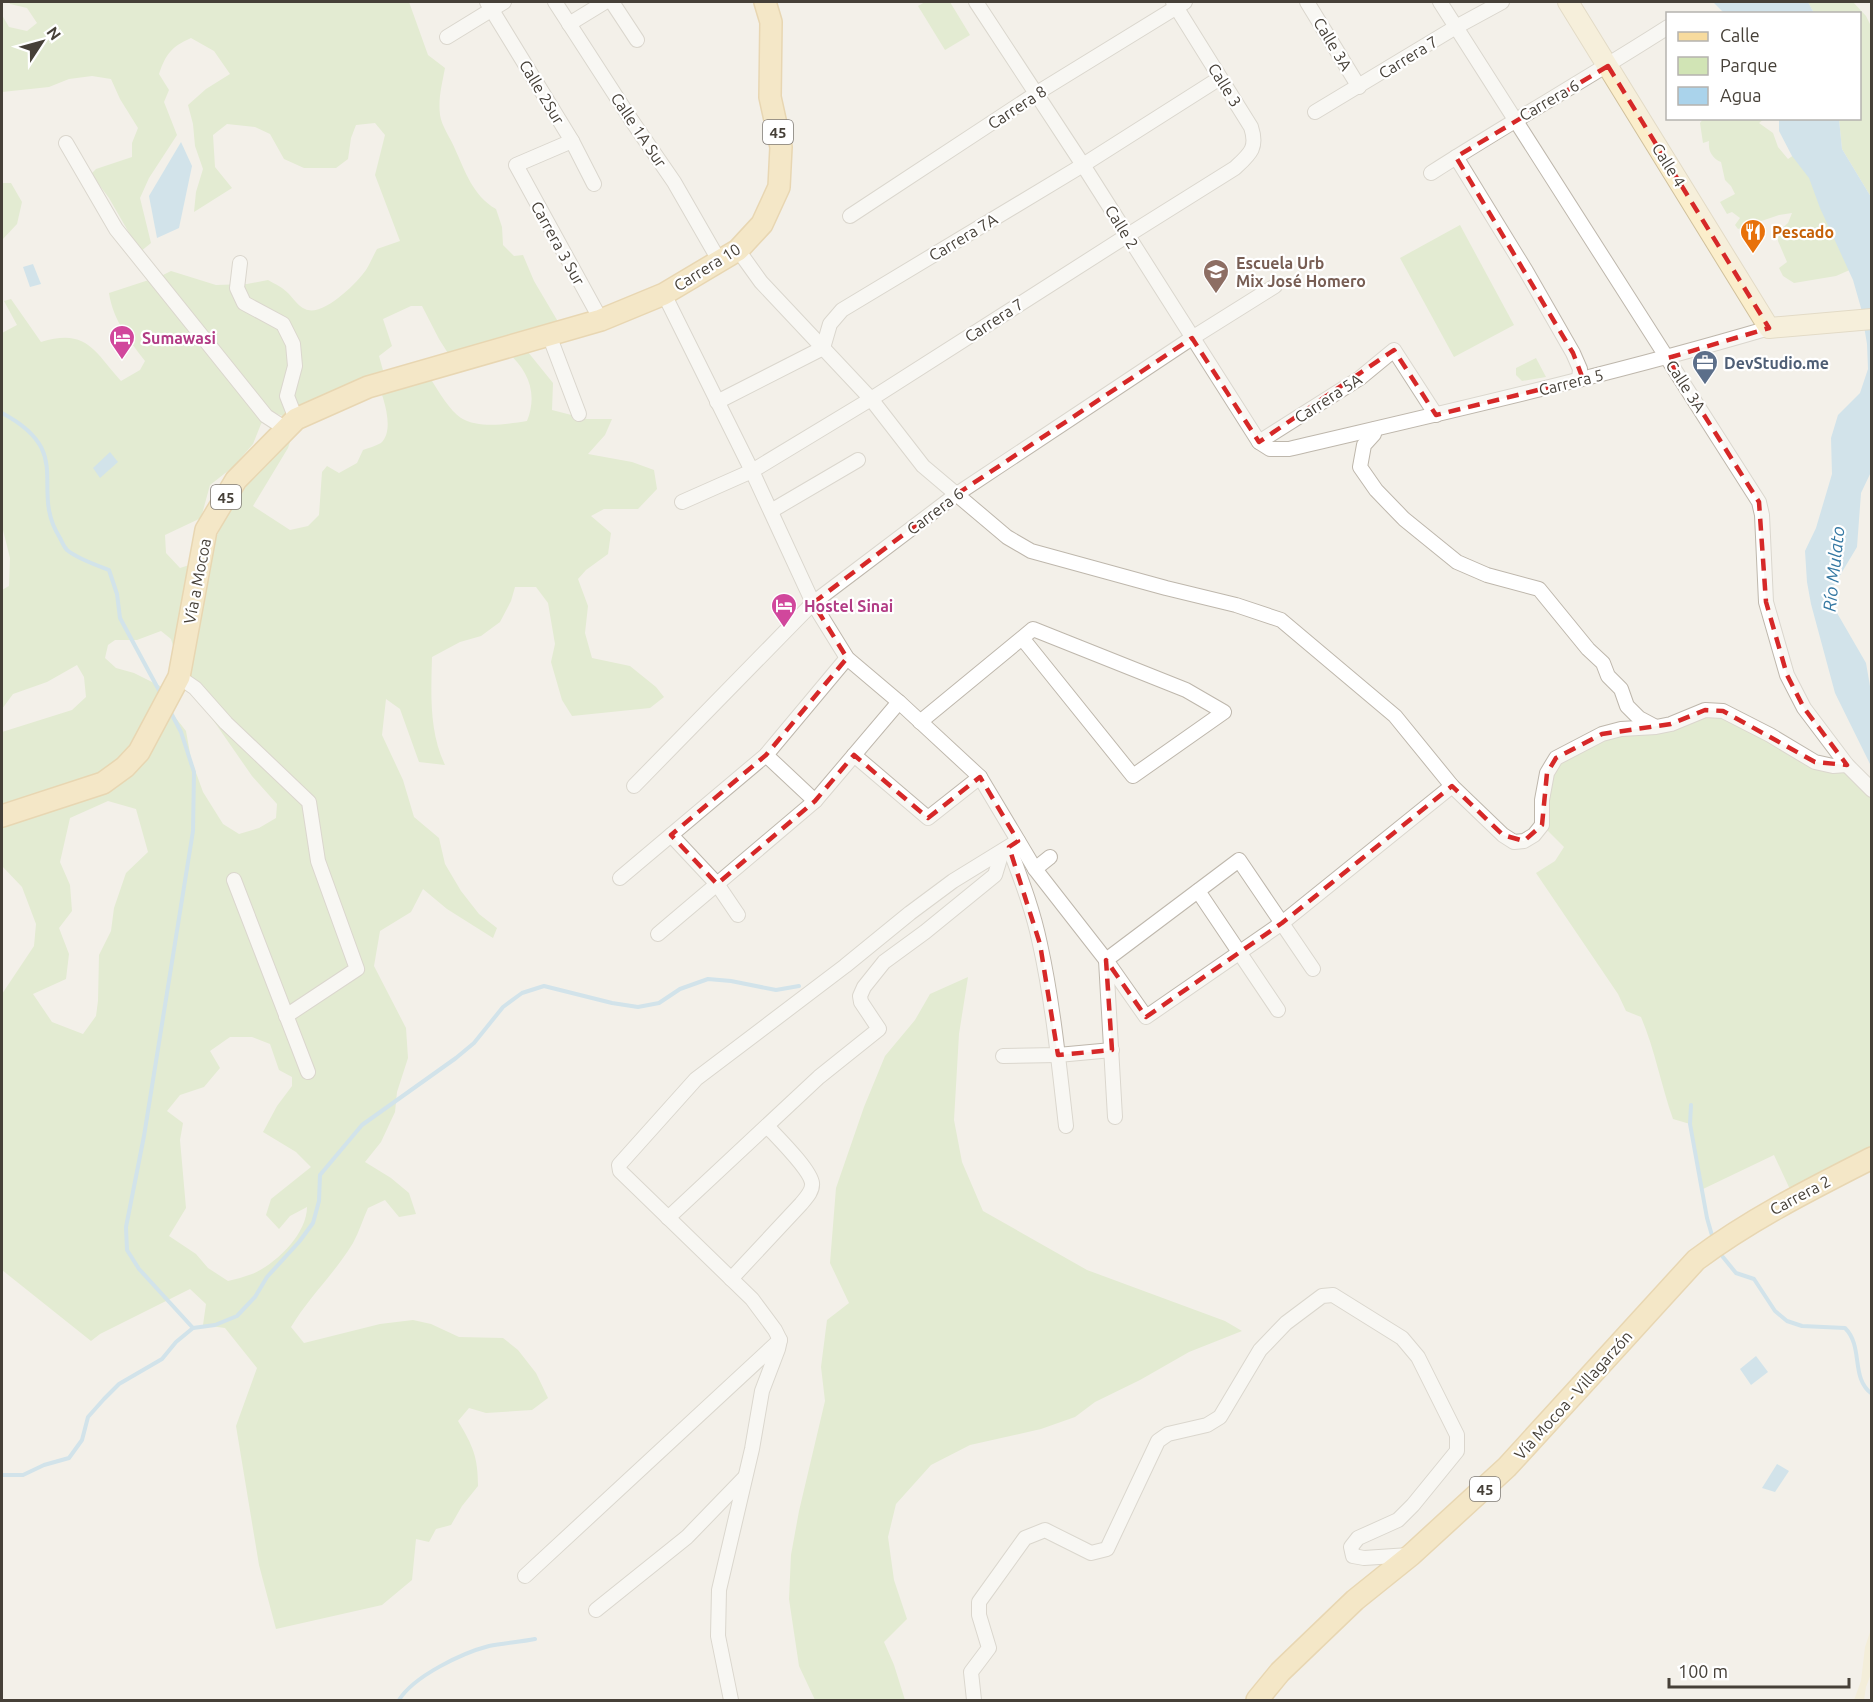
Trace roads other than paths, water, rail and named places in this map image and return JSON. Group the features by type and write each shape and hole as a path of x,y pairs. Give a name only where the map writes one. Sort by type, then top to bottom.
{"main road":[{"name":"Carrera 10","path":"601,320 664,294 720,262 738,250 762,224 779,187 782,147 770,97 771,22 765,2"},
{"name":"Calle 4","path":"1568,2 1769,328"},
{"name":"Carrera 5","path":"1769,328 1872,319"},
{"name":"Vía a Mocoa","path":"2,816 103,783 125,767 139,752 178,676 206,530 236,480 291,424 368,387 601,320"},
{"name":"Carrera 2","path":"1730,1235 1794,1198 1872,1158"},
{"name":"Vía Mocoa - Villagarzón","path":"1257,1701 1280,1672 1355,1600 1411,1555 1507,1467 1696,1260 1730,1235"}],"street":[{"name":"Calle 1A Sur","path":"555,2 632,121 675,182 720,262"},
{"path":"569,24 605,2"},
{"path":"612,2 637,39"},
{"name":"Calle 2","path":"976,2 1037,93 1192,338 1265,446"},
{"name":"Calle 3A","path":"1307,2 1359,87"},
{"name":"Calle 3A","path":"1440,2 1759,502 1762,515 1766,602 1787,675 1804,708 1847,765 1872,790"},
{"name":"Carrera 7","path":"1315,112 1502,2"},
{"name":"Carrera 8","path":"850,216 1178,3"},
{"name":"Calle 3","path":"1178,3 1220,78 1251,127 1254,147 1235,168"},
{"path":"447,37 494,4"},
{"name":"Calle 2Sur","path":"494,4 594,184"},
{"name":"Carrera 6","path":"1431,173 1666,28"},
{"name":"Carrera 7A","path":"823,348 830,324 842,310 1083,165 1220,78"},
{"name":"Carrera 3 Sur","path":"572,141 516,165 601,320"},
{"path":"66,143 116,229 266,416 291,424 287,396 295,366 293,344 283,324 244,303 237,288 240,263"},
{"path":"1456,157 1527,271 1573,353 1580,369 1580,380"},
{"name":"Carrera 7","path":"682,502 752,471 871,399 1235,168"},
{"path":"738,250 761,282 871,399 923,466 1006,537 1031,551 1236,605 1281,620 1395,716 1452,786 1503,835 1514,842 1524,841 1534,835 1542,825 1542,800 1547,773 1556,758 1602,734 1621,729 1656,727 1671,724 1705,710 1716,710 1770,735 1815,762 1833,766 1847,765"},
{"name":"Carrera 6","path":"634,786 813,603 957,494 1192,338 1275,286"},
{"path":"664,294 752,471 813,603 847,658 899,702 980,777 1026,893 1040,944 1058,1055 1066,1126"},
{"name":"Carrera 5","path":"1265,446 1289,449 1436,415 1668,358 1769,328"},
{"path":"549,335 579,414"},
{"path":"717,402 823,348"},
{"name":"Carrera 5A","path":"1265,446 1360,378 1394,350 1436,415"},
{"path":"1375,429 1374,434 1364,445 1360,467 1376,490 1404,519 1457,562 1486,575 1539,590 1588,649 1603,663 1608,676 1622,689 1627,706 1639,718 1656,727"},
{"path":"771,511 858,460"},
{"path":"920,722 1022,638 1033,629 1186,690 1224,712 1133,776 1022,638"},
{"path":"620,878 766,755 847,658"},
{"path":"178,676 195,688 226,723 309,802 318,861 357,969 286,1016"},
{"path":"658,934 815,801 899,702"},
{"path":"766,755 815,801"},
{"path":"854,755 928,818 980,777"},
{"path":"1009,847 1035,869 1106,960 1146,1017 1282,923 1452,786"},
{"path":"671,834 717,884 738,915"},
{"path":"730,1701 718,1636 719,1590 746,1476 762,1391 780,1340 752,1299 620,1171 618,1165 696,1079 930,898 1009,847"},
{"path":"668,1218 819,1077 879,1029 861,1002 860,996 864,987 884,962 995,875 1009,847"},
{"path":"1035,869 1050,857"},
{"path":"1106,960 1239,860 1313,969"},
{"path":"234,880 308,1072"},
{"path":"1198,891 1278,1010"},
{"path":"930,898 949,912"},
{"path":"1106,960 1115,1117"},
{"path":"1003,1056 1058,1055 1112,1050"},
{"path":"731,1279 811,1190 812,1183 808,1173 767,1126"},
{"path":"974,1701 971,1672 989,1648 979,1615 979,1602 1025,1538 1045,1530 1090,1553 1107,1549 1158,1441 1168,1434 1208,1425 1220,1417 1260,1350 1286,1323 1322,1296 1333,1295 1402,1338 1418,1357 1457,1435 1456,1451 1413,1505 1398,1520 1358,1538 1351,1546 1353,1556 1364,1558 1411,1555"},
{"path":"525,1576 780,1340"},
{"path":"596,1610 687,1536 746,1476"}],"water":[{"path":"1713,2 1808,2 1813,12 1723,12"},
{"name":"Río Mulato","path":"1779,120 1839,120 1842,149 1871,197 1871,472 1861,493 1857,547 1833,587 1833,606 1866,663 1871,692 1871,766 1835,693 1811,604 1805,551 1816,528 1832,474 1831,438 1838,415 1860,393 1868,369 1867,344 1861,308 1853,280 1809,178 1792,156 1779,131"},
{"path":"181,142 192,166 179,228 157,238 149,196"},
{"path":"33,264 41,284 30,287 23,267"},
{"path":"110,452 118,462 100,478 93,468"},
{"path":"1756,1356 1768,1372 1751,1385 1740,1369"},
{"path":"1777,1464 1789,1471 1775,1492 1762,1488"}],"waterway":[{"path":"2,413 25,428 38,442 45,457 51,520 62,543 76,556 109,570 117,594 120,618 161,694"},
{"path":"2,1475 23,1475 44,1465 69,1458 82,1440 88,1417 104,1399 119,1384 162,1359 176,1342 193,1328 139,1269 127,1250 126,1227 144,1136 193,831 194,772 181,732 169,709"},
{"path":"193,1328 215,1325 237,1316 255,1297 267,1277 313,1223 319,1201 320,1175 362,1125 456,1058 474,1043 503,1007 522,993 544,986 638,1007 659,1003 680,989 708,979 776,990 799,986"},
{"path":"1691,1105 1690,1124 1713,1239"},
{"path":"1718,1251 1736,1273 1754,1279 1775,1311 1787,1321 1802,1326 1845,1328 1854,1344 1861,1380 1872,1394"},
{"path":"399,1700 406,1691 427,1674 466,1654 489,1646 535,1639"}],"place":[{"name":"Pescado","path":"1753,255"},
{"name":"Escuela Urb Mix José Homero","path":"1216,295"},
{"name":"Sumawasi","path":"122,361"},
{"name":"DevStudio.me","path":"1705,386"},
{"name":"Hostel Sinai","path":"784,629"}]}
